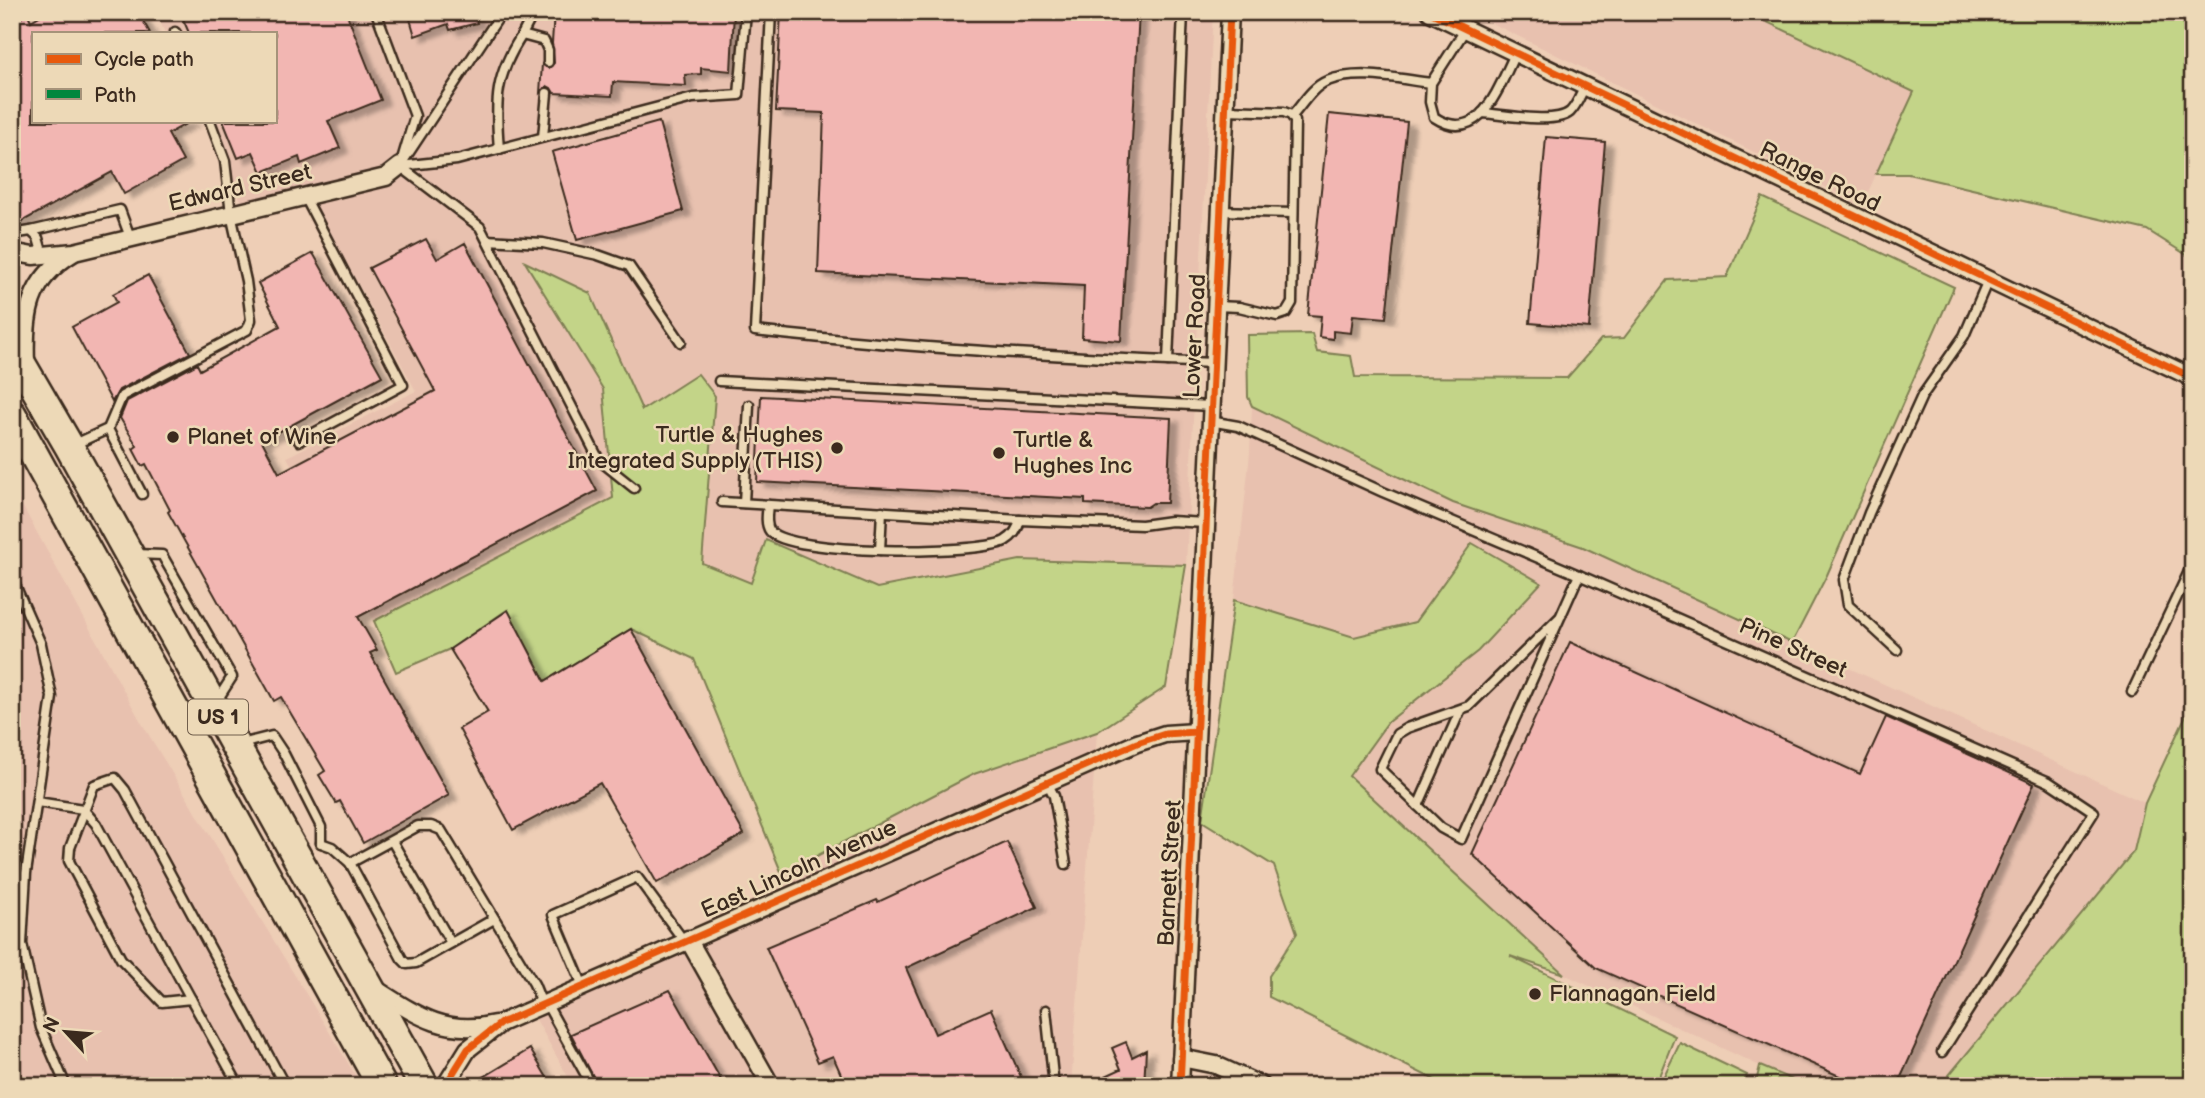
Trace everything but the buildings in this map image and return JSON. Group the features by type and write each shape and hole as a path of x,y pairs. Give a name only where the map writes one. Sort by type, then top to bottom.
{"highway":[{"name":"US 1","path":"12,348 234,746 309,851 364,982 424,1086"},
{"name":"US 1","path":"12,415 382,1086"}],"street":[{"name":"Lower Road","path":"1199,662 1230,12"},
{"name":"Range Road","path":"1430,12 2193,378"},
{"name":"Edward Street","path":"12,252 61,254 386,177 400,166"},
{"name":"Edward Street","path":"26,373 25,321 38,286 57,264 87,247"},
{"name":"Barnett Street","path":"1180,1086 1199,662"},
{"name":"East Lincoln Avenue","path":"364,982 425,1020 459,1028 501,1023 1137,743 1164,734 1196,732"},
{"path":"686,940 771,1086"},
{"name":"East Lincoln Avenue","path":"445,1086 468,1049 501,1023"},
{"path":"1181,1058 1216,1065 1262,1086"}],"lane":[{"path":"376,12 415,117 400,166"},
{"path":"400,166 502,12"},
{"path":"499,149 496,118 501,74 534,12"},
{"path":"400,166 457,160 693,98 739,95 746,12"},
{"path":"771,12 755,331 995,353 1213,363"},
{"path":"1168,361 1183,12"},
{"path":"1465,30 1431,83 1430,102 1434,117 1443,123 1459,126 1474,120 1482,113 1490,104 1515,54"},
{"path":"522,35 544,41 548,50 548,62"},
{"path":"1292,116 1309,95 1326,82 1362,75 1431,83"},
{"path":"1482,113 1554,118 1568,114 1584,88"},
{"path":"543,137 547,93"},
{"path":"1216,306 1240,307 1277,316 1286,313 1292,303 1295,121 1284,112 1225,110"},
{"path":"69,446 108,429 122,396 247,330 251,320 248,293 231,214 225,161 209,122"},
{"path":"400,166 480,227 599,460 634,488"},
{"path":"299,442 402,384 304,197"},
{"path":"12,234 120,210 130,237"},
{"path":"1220,211 1293,213"},
{"path":"32,231 38,238 43,255"},
{"path":"487,240 543,243 598,255 629,266 681,342"},
{"path":"1897,650 1848,605 1844,580 1869,513 1922,396 1964,336 1988,280"},
{"name":"Pine Street","path":"719,381 1211,414 1383,492 1579,575 2049,782 2094,812 1942,1052"},
{"path":"744,503 749,405"},
{"path":"108,429 142,494"},
{"path":"722,502 1020,520 1142,525 1171,521 1205,523"},
{"path":"768,505 768,527 774,535 819,547 903,552 985,547 1006,541 1018,530 1020,520"},
{"path":"880,550 882,511"},
{"path":"2132,692 2193,563"},
{"path":"1561,616 1475,701 1460,711 1402,730 1393,739 1380,769 1441,828 1461,839 1561,616 1579,575"},
{"path":"12,578 41,644 52,697 26,873 22,944 41,1028 66,1086"},
{"path":"1418,806 1460,711"},
{"path":"234,746 272,736 321,827 309,851"},
{"path":"191,999 162,1002 121,959 69,861 69,848 94,785 115,778 125,790 285,1086"},
{"path":"1047,782 1054,796 1066,864"},
{"path":"37,802 83,809 96,824 239,1086"},
{"path":"350,863 418,826 431,826 441,830 592,1086"},
{"path":"392,841 451,943"},
{"path":"309,851 332,847 350,863 407,964 416,963 494,919"},
{"path":"583,986 554,915 637,877 686,940"},
{"path":"1046,1010 1054,1086"}],"shaded area":[{"path":"156,12 1213,12 1186,565 1020,560 877,588 767,540 751,583 701,563 715,396 698,375 642,411 590,293 526,263 603,389 613,498 374,621 287,457 416,391 310,195 244,207 205,122 276,122 276,32 165,32"},
{"path":"1469,12 1746,12 1914,92 1862,205"},
{"path":"1252,406 1453,503 1583,547 2145,803 2134,851 1940,1086 1807,1086 1564,974 1349,776 1388,722 1478,651 1472,543 1416,622 1354,637 1234,600 1250,453"},
{"path":"12,487 141,722 362,1086 12,1086"},
{"path":"1097,732 1071,1086 573,1086 527,1003 790,891 782,874 974,774"}],"green space":[{"path":"1746,12 2193,12 2193,259 2147,230 1908,174 1876,174 1914,92"},
{"path":"1762,197 1954,287 1827,575 1792,643 1583,547 1453,503 1252,406 1248,397 1247,335 1312,334 1317,352 1351,356 1355,377 1567,378 1601,339 1624,338 1668,280 1727,277"},
{"path":"525,262 590,293 642,410 698,374 715,396 702,563 751,583 766,540 877,588 1020,560 1186,565 1166,687 1097,732 974,774 782,874 694,659 631,629 545,681 507,610 450,649 396,672 374,621 613,498 603,389"},
{"path":"1472,543 1541,583 1478,651 1388,722 1349,776 1564,974 1510,956 1675,1036 1655,1086 1440,1086 1441,1083 1269,997 1269,976 1297,933 1274,866 1202,821 1234,600 1354,637 1415,622"},
{"path":"2193,700 2193,1086 1940,1086 2134,851 2145,803"},
{"path":"1680,1043 1747,1075 1742,1086 1659,1086"},
{"path":"1760,1066 1807,1086 1755,1086"}],"marked path":[{"path":"2175,12 2180,17 2193,21"}],"cycle path":[{"path":"1180,1086 1230,12"},
{"path":"1430,12 2193,378"},
{"path":"445,1086 468,1049 501,1023 1137,743 1165,734 1196,732"}],"place":[{"name":"Planet of Wine","path":"173,437"},
{"name":"Turtle & Hughes Integrated Supply (THIS)","path":"837,448"},
{"name":"Turtle & Hughes Inc","path":"999,453"},
{"name":"Flannagan Field","path":"1535,994"}]}
